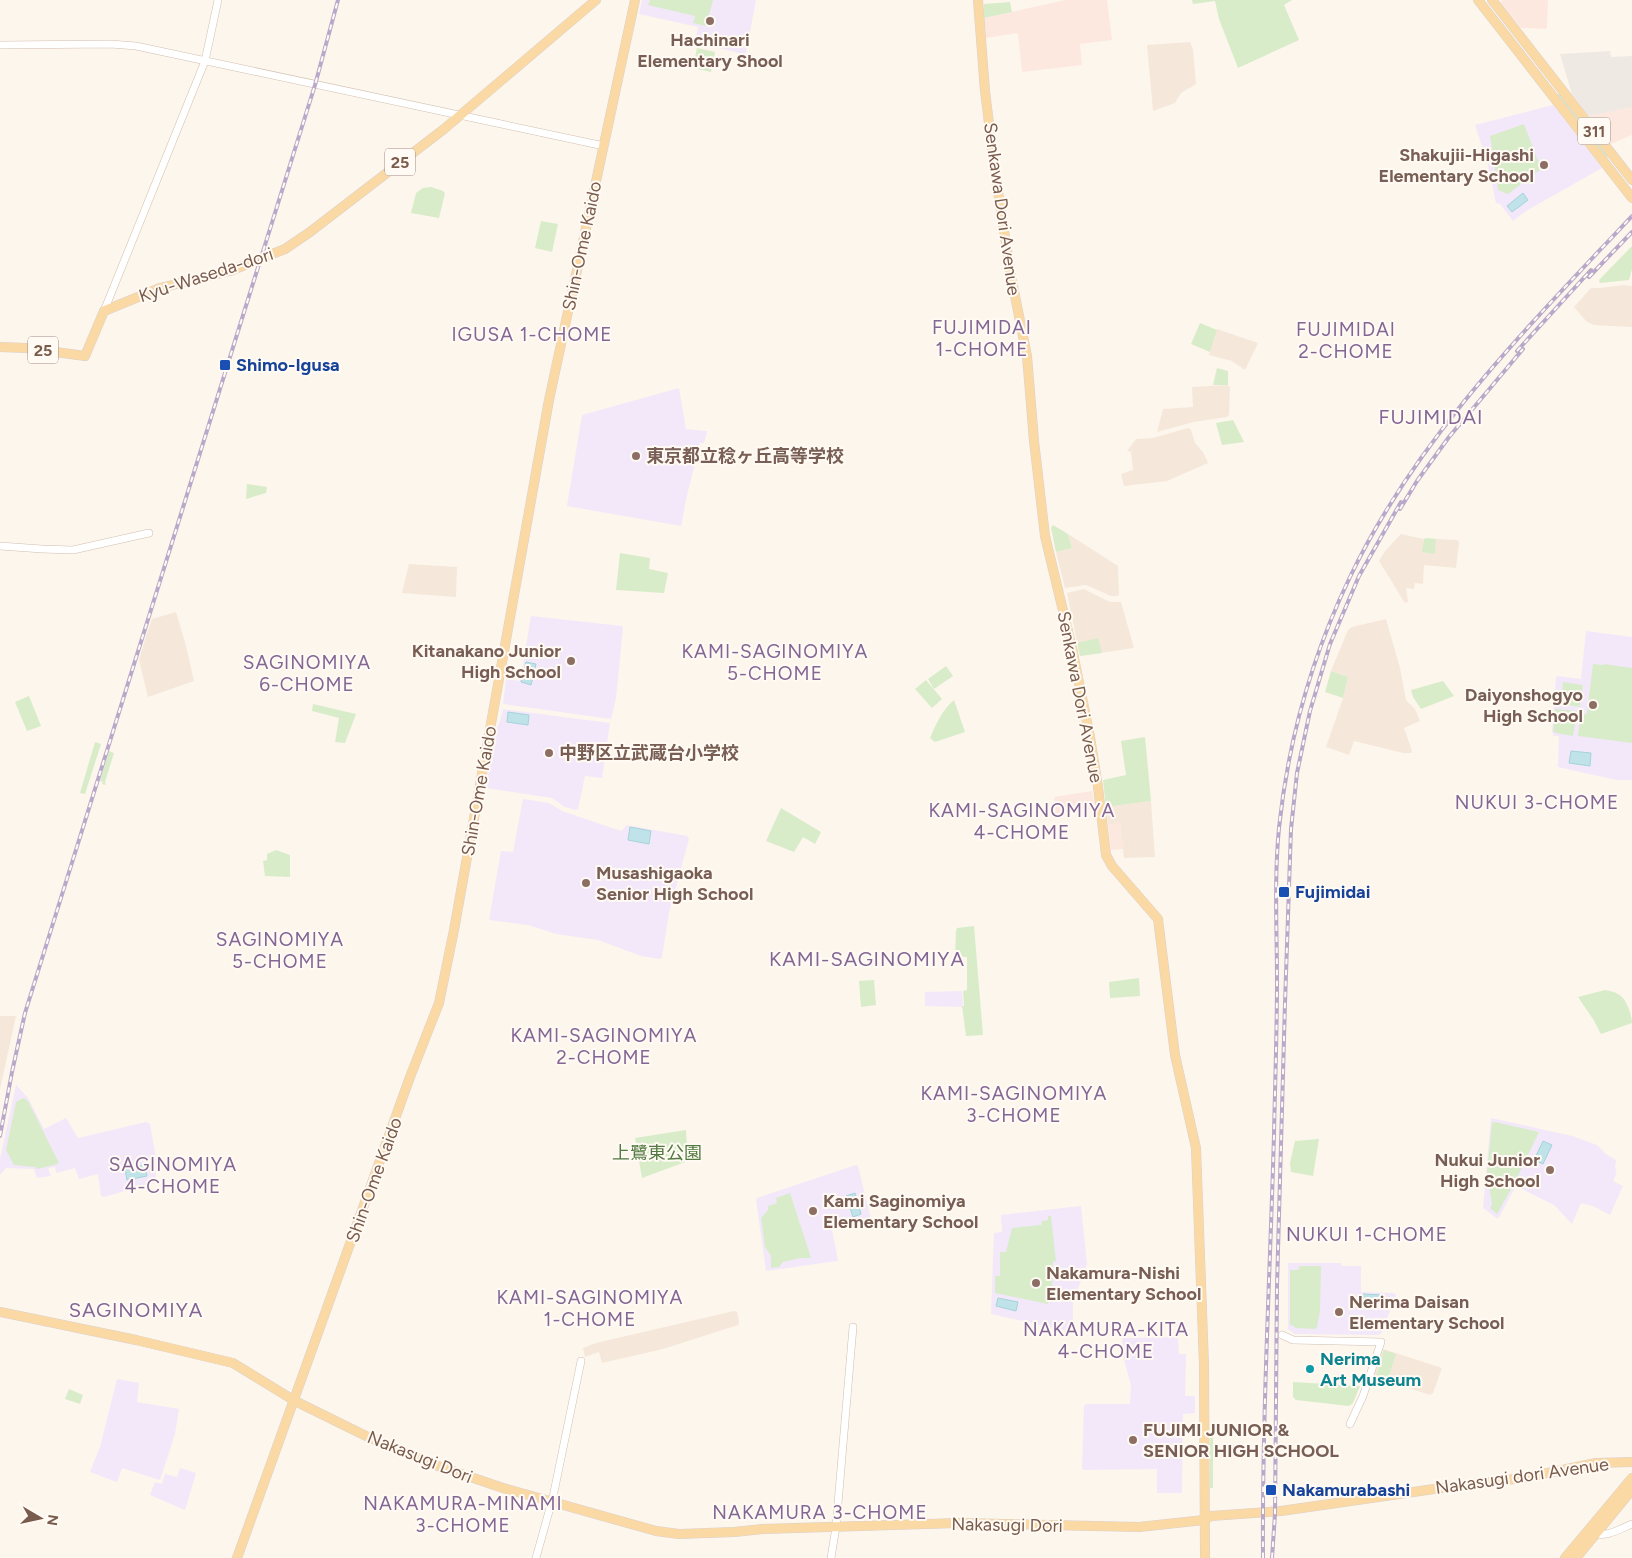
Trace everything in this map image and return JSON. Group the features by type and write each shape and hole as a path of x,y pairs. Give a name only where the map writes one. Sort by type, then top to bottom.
{"main road":[{"name":"Kyu-Waseda-dori","path":"104,311 160,288 230,271 285,248 310,232 460,115 596,0"},
{"name":"Shin-Ome Kaido","path":"237,1558 410,1077 439,1002 454,930 550,400 635,0"},
{"name":"Senkawa Dori Avenue","path":"978,0 985,91 996,178 1011,276 1027,356 1045,536 1072,648 1090,737 1106,855 1112,866 1158,919 1175,1055 1196,1148 1204,1365 1205,1558"},
{"path":"1478,0 1632,198"},
{"name":"311","path":"1492,0 1632,180"},
{"name":"25","path":"0,347 26,348 85,356 104,311"},
{"name":"Nakasugi Dori","path":"0,1312 226,1360 254,1374 295,1401 366,1436 435,1465 477,1480 656,1531 674,1534 958,1523 1139,1527 1204,1520"},
{"name":"Nakasugi dori Avenue","path":"1204,1520 1211,1516 1281,1511 1523,1478 1596,1463 1632,1462"},
{"path":"1576,1558 1591,1533 1632,1478"},
{"path":"1565,1558 1632,1490"}],"street":[{"path":"104,311 205,61 218,0"},
{"path":"0,45 123,45 604,146"},
{"path":"0,546 45,550 73,550 149,533"},
{"path":"831,1558 836,1527 853,1327"},
{"path":"1282,1335 1293,1340 1381,1342 1363,1396 1350,1424"},
{"path":"536,1558 551,1502 581,1361"},
{"path":"1591,1533 1609,1534 1632,1524"}],"shaded area":[{"name":"Hachinari Elementary Shool","path":"642,0 756,0 746,53 743,54 695,42 698,27 639,14"},
{"path":"1065,0 1107,0 1112,40 1080,44 1082,65 1022,72 1018,33 986,38 984,18"},
{"path":"1503,0 1548,0 1546,29 1521,28 1500,2"},
{"path":"1190,42 1193,50 1196,84 1181,93 1175,103 1153,111 1147,45"},
{"path":"1610,51 1611,57 1632,56 1632,107 1589,116 1572,94 1560,54"},
{"name":"Shakujii-Higashi Elementary School","path":"1553,105 1602,168 1526,211 1513,221 1500,204 1496,203 1487,162 1475,125"},
{"path":"1632,107 1632,135 1611,144 1605,138 1608,135 1597,120 1593,121 1589,116"},
{"path":"1632,286 1632,327 1594,325 1587,322 1574,307 1591,288"},
{"path":"1217,329 1258,343 1245,370 1232,361 1209,355"},
{"path":"1228,385 1230,388 1229,415 1227,417 1194,422 1157,432 1163,409 1193,407 1192,387"},
{"name":"東京都立稔ヶ丘高等学校","path":"679,388 686,429 707,431 704,443 700,443 681,526 567,506 582,415"},
{"path":"1188,428 1191,430 1195,443 1203,452 1208,463 1167,481 1124,486 1121,474 1133,470 1131,452 1127,451 1136,439 1153,438"},
{"path":"1068,534 1118,566 1118,596 1111,596 1086,585 1065,588 1056,552 1072,548"},
{"path":"1401,534 1424,539 1423,552 1435,553 1436,539 1457,540 1459,542 1456,568 1424,565 1423,584 1415,583 1414,589 1406,588 1408,602 1405,603 1379,561 1386,550"},
{"path":"409,564 457,567 456,597 402,593"},
{"path":"1084,589 1110,602 1121,602 1134,648 1080,656 1067,593"},
{"path":"176,612 194,681 148,697 139,660 146,636 152,619"},
{"name":"Kitanakano Junior High School","path":"531,616 622,626 616,698 611,719 503,704 506,679 520,681"},
{"path":"1386,619 1400,668 1406,700 1415,709 1420,721 1404,728 1412,751 1411,753 1403,753 1354,741 1349,755 1326,747 1343,698 1348,677 1331,671 1348,630 1352,627"},
{"name":"Daiyonshogyo High School","path":"1586,631 1632,637 1632,780 1616,780 1558,767 1559,736 1554,736 1552,732 1556,677 1581,679"},
{"name":"中野区立武蔵台小学校","path":"503,709 610,723 602,778 585,776 578,809 565,807 552,798 486,788 496,730"},
{"path":"1092,791 1095,808 1056,813 1054,797"},
{"name":"Musashigaoka Senior High School","path":"523,799 549,803 562,811 621,831 627,825 687,836 689,839 669,913 662,957 660,959 641,956 598,940 556,934 528,925 489,920 501,851 513,852"},
{"path":"1151,801 1155,857 1124,858 1120,824 1108,825 1106,807"},
{"path":"1120,823 1123,849 1111,850 1108,825"},
{"path":"962,991 963,1006 961,1007 925,1006 925,992"},
{"path":"0,1016 16,1016 0,1089"},
{"path":"16,1085 28,1098 44,1129 66,1118 78,1138 146,1122 150,1124 155,1152 156,1182 104,1197 101,1196 98,1174 79,1179 75,1168 56,1173 55,1167 48,1168 51,1176 37,1178 34,1169 6,1168 0,1175 0,1159"},
{"name":"Nukui Junior High School","path":"1491,1118 1572,1136 1597,1145 1616,1160 1615,1172 1617,1173 1613,1181 1623,1186 1610,1215 1593,1206 1581,1203 1572,1224 1554,1205 1516,1186 1498,1219 1483,1208"},
{"name":"Kami Saginomiya Elementary School","path":"856,1165 858,1166 871,1225 832,1230 837,1261 766,1271 757,1198"},
{"name":"Nakamura-Nishi Elementary School","path":"1081,1206 1087,1264 1073,1302 1073,1332 991,1314 994,1233 1002,1232 1001,1215"},
{"name":"Nerima Daisan Elementary School","path":"1288,1263 1341,1263 1342,1266 1361,1266 1361,1292 1394,1293 1396,1295 1382,1332 1379,1335 1295,1334 1288,1329"},
{"path":"734,1311 737,1312 738,1325 663,1349 602,1363 599,1352 585,1357 583,1348 596,1343"},
{"name":"FUJIMI JUNIOR & SENIOR HIGH SCHOOL","path":"1178,1337 1179,1354 1186,1354 1185,1396 1195,1396 1195,1413 1183,1414 1182,1493 1157,1493 1157,1469 1082,1469 1084,1406 1086,1404 1130,1404 1131,1385 1124,1360 1122,1339"},
{"path":"1383,1349 1442,1368 1433,1393 1430,1395 1375,1377 1374,1375"},
{"path":"117,1379 139,1383 137,1402 179,1409 175,1434 160,1480 122,1468 117,1482 90,1472 100,1447"},
{"path":"180,1468 196,1473 185,1510 150,1495 155,1482 162,1484 165,1474 177,1477"}],"green space":[{"path":"650,0 713,0 706,26 693,23 695,16 648,5"},
{"path":"1192,0 1292,0 1284,5 1299,40 1238,68 1219,19 1215,1 1193,4"},
{"path":"1010,2 1012,12 984,18 984,4"},
{"path":"697,48 715,52 711,72 693,68"},
{"path":"1561,92 1609,156 1605,159 1557,95"},
{"path":"1524,124 1540,166 1539,171 1524,178 1520,185 1508,194 1498,190 1490,136"},
{"path":"431,187 445,193 439,218 411,213 416,193 423,188"},
{"path":"541,221 558,224 552,252 535,248"},
{"path":"1632,246 1632,269 1629,280 1600,283 1599,280"},
{"path":"1200,323 1217,330 1210,352 1191,344"},
{"path":"1217,368 1228,371 1228,385 1213,385"},
{"path":"1233,420 1244,442 1222,445 1216,423"},
{"path":"247,484 267,487 266,493 246,499"},
{"path":"1053,525 1068,534 1072,548 1056,552 1051,528"},
{"path":"1424,539 1436,539 1435,554 1422,552"},
{"path":"620,553 650,558 649,569 668,573 664,593 616,590"},
{"path":"1098,638 1102,653 1080,656 1077,643"},
{"path":"1593,664 1632,668 1632,743 1578,736 1580,718 1587,713"},
{"path":"946,666 953,676 934,689 928,679"},
{"path":"1331,671 1348,677 1343,698 1325,692"},
{"path":"926,680 942,699 932,708 915,689"},
{"path":"1443,681 1454,696 1421,709 1411,690"},
{"path":"1563,682 1583,685 1582,694 1562,691"},
{"path":"1562,695 1581,698 1580,707 1561,704"},
{"path":"29,696 41,726 27,731 15,702"},
{"path":"954,700 965,732 935,742 930,738 943,713"},
{"path":"313,704 356,714 345,743 335,742 339,718 312,711"},
{"path":"1555,709 1577,711 1573,736 1553,731"},
{"path":"1145,737 1151,801 1106,807 1103,780 1126,775 1121,741"},
{"path":"95,742 101,744 85,794 80,793"},
{"path":"109,751 114,753 105,782 106,785 100,781"},
{"path":"781,808 821,832 815,844 803,837 794,852 766,841"},
{"path":"276,850 290,855 290,877 265,876 263,861 267,860 267,854"},
{"path":"974,926 983,1035 966,1036 962,1006 964,1006 963,991 967,990 967,957 955,956 956,931 957,928"},
{"path":"1139,978 1140,996 1110,998 1109,982"},
{"path":"874,980 876,1005 861,1007 859,981"},
{"path":"1605,990 1623,998 1629,1009 1632,1023 1601,1034 1578,997"},
{"path":"23,1098 28,1101 59,1163 37,1169 35,1167 14,1165 6,1150 16,1102"},
{"path":"1495,1122 1539,1132 1497,1214 1490,1208 1492,1205 1487,1172 1492,1123"},
{"name":"上鷺東公園","path":"686,1130 688,1161 642,1178 635,1138"},
{"path":"1319,1139 1313,1176 1291,1172 1290,1163 1295,1141"},
{"path":"790,1193 811,1258 800,1258 783,1262 779,1267 771,1268 771,1256 765,1247 761,1218 768,1210 768,1206 777,1203 776,1198"},
{"path":"1048,1216 1051,1216 1056,1261 1053,1262 1052,1288 1049,1288 1048,1304 995,1293 995,1276 1000,1276 1000,1252 1006,1252 1012,1228 1041,1225 1042,1221 1048,1220"},
{"path":"1300,1266 1321,1266 1320,1311 1315,1329 1295,1328 1290,1325 1290,1270 1298,1270"},
{"path":"1384,1350 1396,1354 1388,1379 1376,1376"},
{"path":"1293,1382 1360,1386 1353,1403 1349,1406 1296,1400 1293,1397"},
{"path":"69,1389 83,1395 80,1404 65,1399"},
{"path":"1211,1436 1213,1436 1213,1488 1210,1488"}],"water":[{"path":"1523,193 1528,200 1512,212 1507,206"},
{"path":"526,662 536,664 531,685 521,682"},
{"path":"508,712 529,715 528,725 507,722"},
{"path":"1571,751 1591,753 1590,766 1569,763"},
{"path":"630,827 651,831 649,844 628,840"},
{"path":"1543,1141 1552,1145 1543,1164 1534,1160"},
{"path":"145,1165 147,1176 127,1180 125,1169"},
{"path":"855,1193 861,1214 853,1217 846,1196"},
{"path":"1363,1294 1384,1295 1383,1303 1363,1303"},
{"path":"998,1298 1018,1302 1016,1311 996,1306"}],"railway":[{"path":"0,1136 25,1013 315,85 338,0"},
{"path":"1263,1558 1265,1399 1276,1039 1277,847 1283,795 1295,731 1313,668 1336,607 1377,526 1408,477 1477,386 1553,300 1632,216"},
{"path":"1589,277 1632,232"},
{"path":"1517,351 1591,270"},
{"path":"1400,509 1417,481 1449,437 1523,349"},
{"path":"1272,1558 1275,1514 1277,1286 1285,1003 1291,829 1297,773 1310,711 1330,644 1359,576 1401,502"}],"place":[{"name":"Hachinari Elementary Shool","path":"710,21"},
{"name":"Shakujii-Higashi Elementary School","path":"1544,165"},
{"name":"Shimo-Igusa","path":"225,365"},
{"name":"東京都立稔ヶ丘高等学校","path":"636,456"},
{"name":"Kitanakano Junior High School","path":"571,661"},
{"name":"Daiyonshogyo High School","path":"1593,705"},
{"name":"中野区立武蔵台小学校","path":"549,753"},
{"name":"Musashigaoka Senior High School","path":"586,883"},
{"name":"Fujimidai","path":"1284,892"},
{"name":"Nukui Junior High School","path":"1550,1170"},
{"name":"Kami Saginomiya Elementary School","path":"813,1211"},
{"name":"Nakamura-Nishi Elementary School","path":"1036,1283"},
{"name":"Nerima Daisan Elementary School","path":"1339,1312"},
{"name":"Nerima Art Museum","path":"1310,1369"},
{"name":"FUJIMI JUNIOR & SENIOR HIGH SCHOOL","path":"1133,1440"},
{"name":"Nakamurabashi","path":"1271,1490"}],"district":[{"name":"IGUSA 1-CHOME","path":"532,334"},
{"name":"FUJIMIDAI 1-CHOME","path":"982,338"},
{"name":"FUJIMIDAI 2-CHOME","path":"1346,340"},
{"name":"FUJIMIDAI","path":"1431,417"},
{"name":"KAMI-SAGINOMIYA 5-CHOME","path":"775,662"},
{"name":"SAGINOMIYA 6-CHOME","path":"307,673"},
{"name":"NUKUI 3-CHOME","path":"1537,802"},
{"name":"KAMI-SAGINOMIYA 4-CHOME","path":"1022,821"},
{"name":"SAGINOMIYA 5-CHOME","path":"280,950"},
{"name":"KAMI-SAGINOMIYA","path":"867,959"},
{"name":"KAMI-SAGINOMIYA 2-CHOME","path":"604,1046"},
{"name":"KAMI-SAGINOMIYA 3-CHOME","path":"1014,1104"},
{"name":"SAGINOMIYA 4-CHOME","path":"173,1175"},
{"name":"NUKUI 1-CHOME","path":"1367,1234"},
{"name":"KAMI-SAGINOMIYA 1-CHOME","path":"590,1308"},
{"name":"SAGINOMIYA","path":"136,1310"},
{"name":"NAKAMURA-KITA 4-CHOME","path":"1106,1340"},
{"name":"NAKAMURA 3-CHOME","path":"820,1512"},
{"name":"NAKAMURA-MINAMI 3-CHOME","path":"463,1514"}]}
